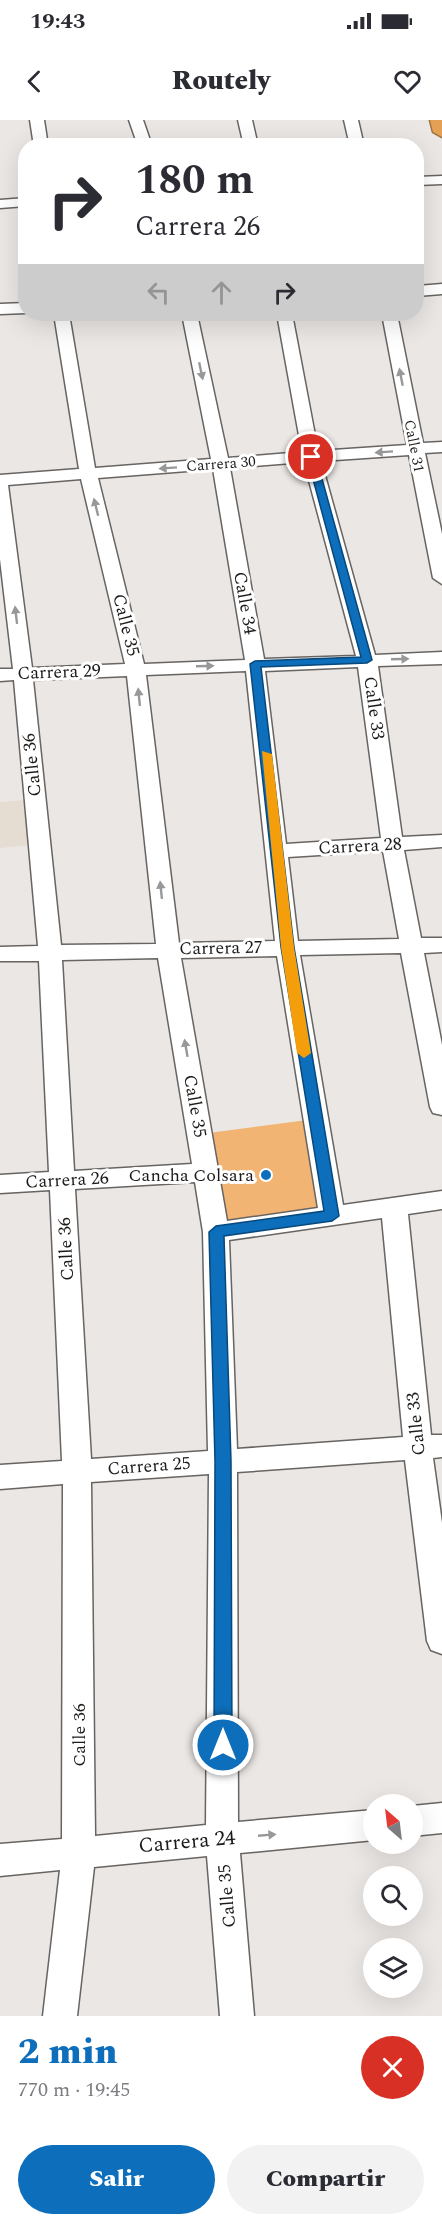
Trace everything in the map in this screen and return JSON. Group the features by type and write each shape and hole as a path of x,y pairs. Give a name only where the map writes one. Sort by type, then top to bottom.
{"highway":[{"path":"439,120 442,132"}],"street":[{"path":"37,120 40,138"},
{"path":"136,120 142,138"},
{"path":"245,120 249,138"},
{"path":"351,120 355,138"},
{"path":"424,181 442,180"},
{"path":"0,204 18,203"},
{"path":"424,290 442,289"},
{"path":"0,309 18,308"},
{"name":"Calle 35","path":"62,321 88,474 136,669 168,949 216,1232 223,1461 222,1839 237,2016"},
{"name":"Calle 34","path":"190,321 221,464 255,664 287,947 332,1216"},
{"name":"Calle 33","path":"285,321 311,457 367,660 392,844 442,1107"},
{"name":"Calle 31","path":"390,321 414,449 442,578"},
{"name":"Carrera 30","path":"0,483 88,474 442,447"},
{"name":"Calle 36","path":"0,483 12,674 51,952 77,1472 79,1852 60,2016"},
{"name":"Carrera 29","path":"12,674 442,657"},
{"name":"Carrera 28","path":"277,850 442,841"},
{"name":"Carrera 27","path":"0,954 442,945"},
{"name":"Carrera 26","path":"0,1184 206,1172"},
{"path":"216,1232 442,1200"},
{"name":"Calle 33","path":"394,1207 430,1447 442,1641"},
{"name":"Carrera 25","path":"0,1477 430,1447"},
{"path":"423,1820 442,1818"},
{"name":"Carrera 24","path":"0,1860 363,1826"}],"shaded area":[{"path":"26,800 30,845 0,848 0,802"},
{"name":"Cancha Colsara","path":"315,1119 332,1216 216,1232 201,1134"}],"slow traffic":[{"path":"266,754 287,947 304,1053"}],"place":[{"name":"Cancha Colsara","path":"266,1175"}],"route":[{"path":"223,1745 223,1461 216,1232 332,1216 287,947 255,664 367,660 311,457"}]}
